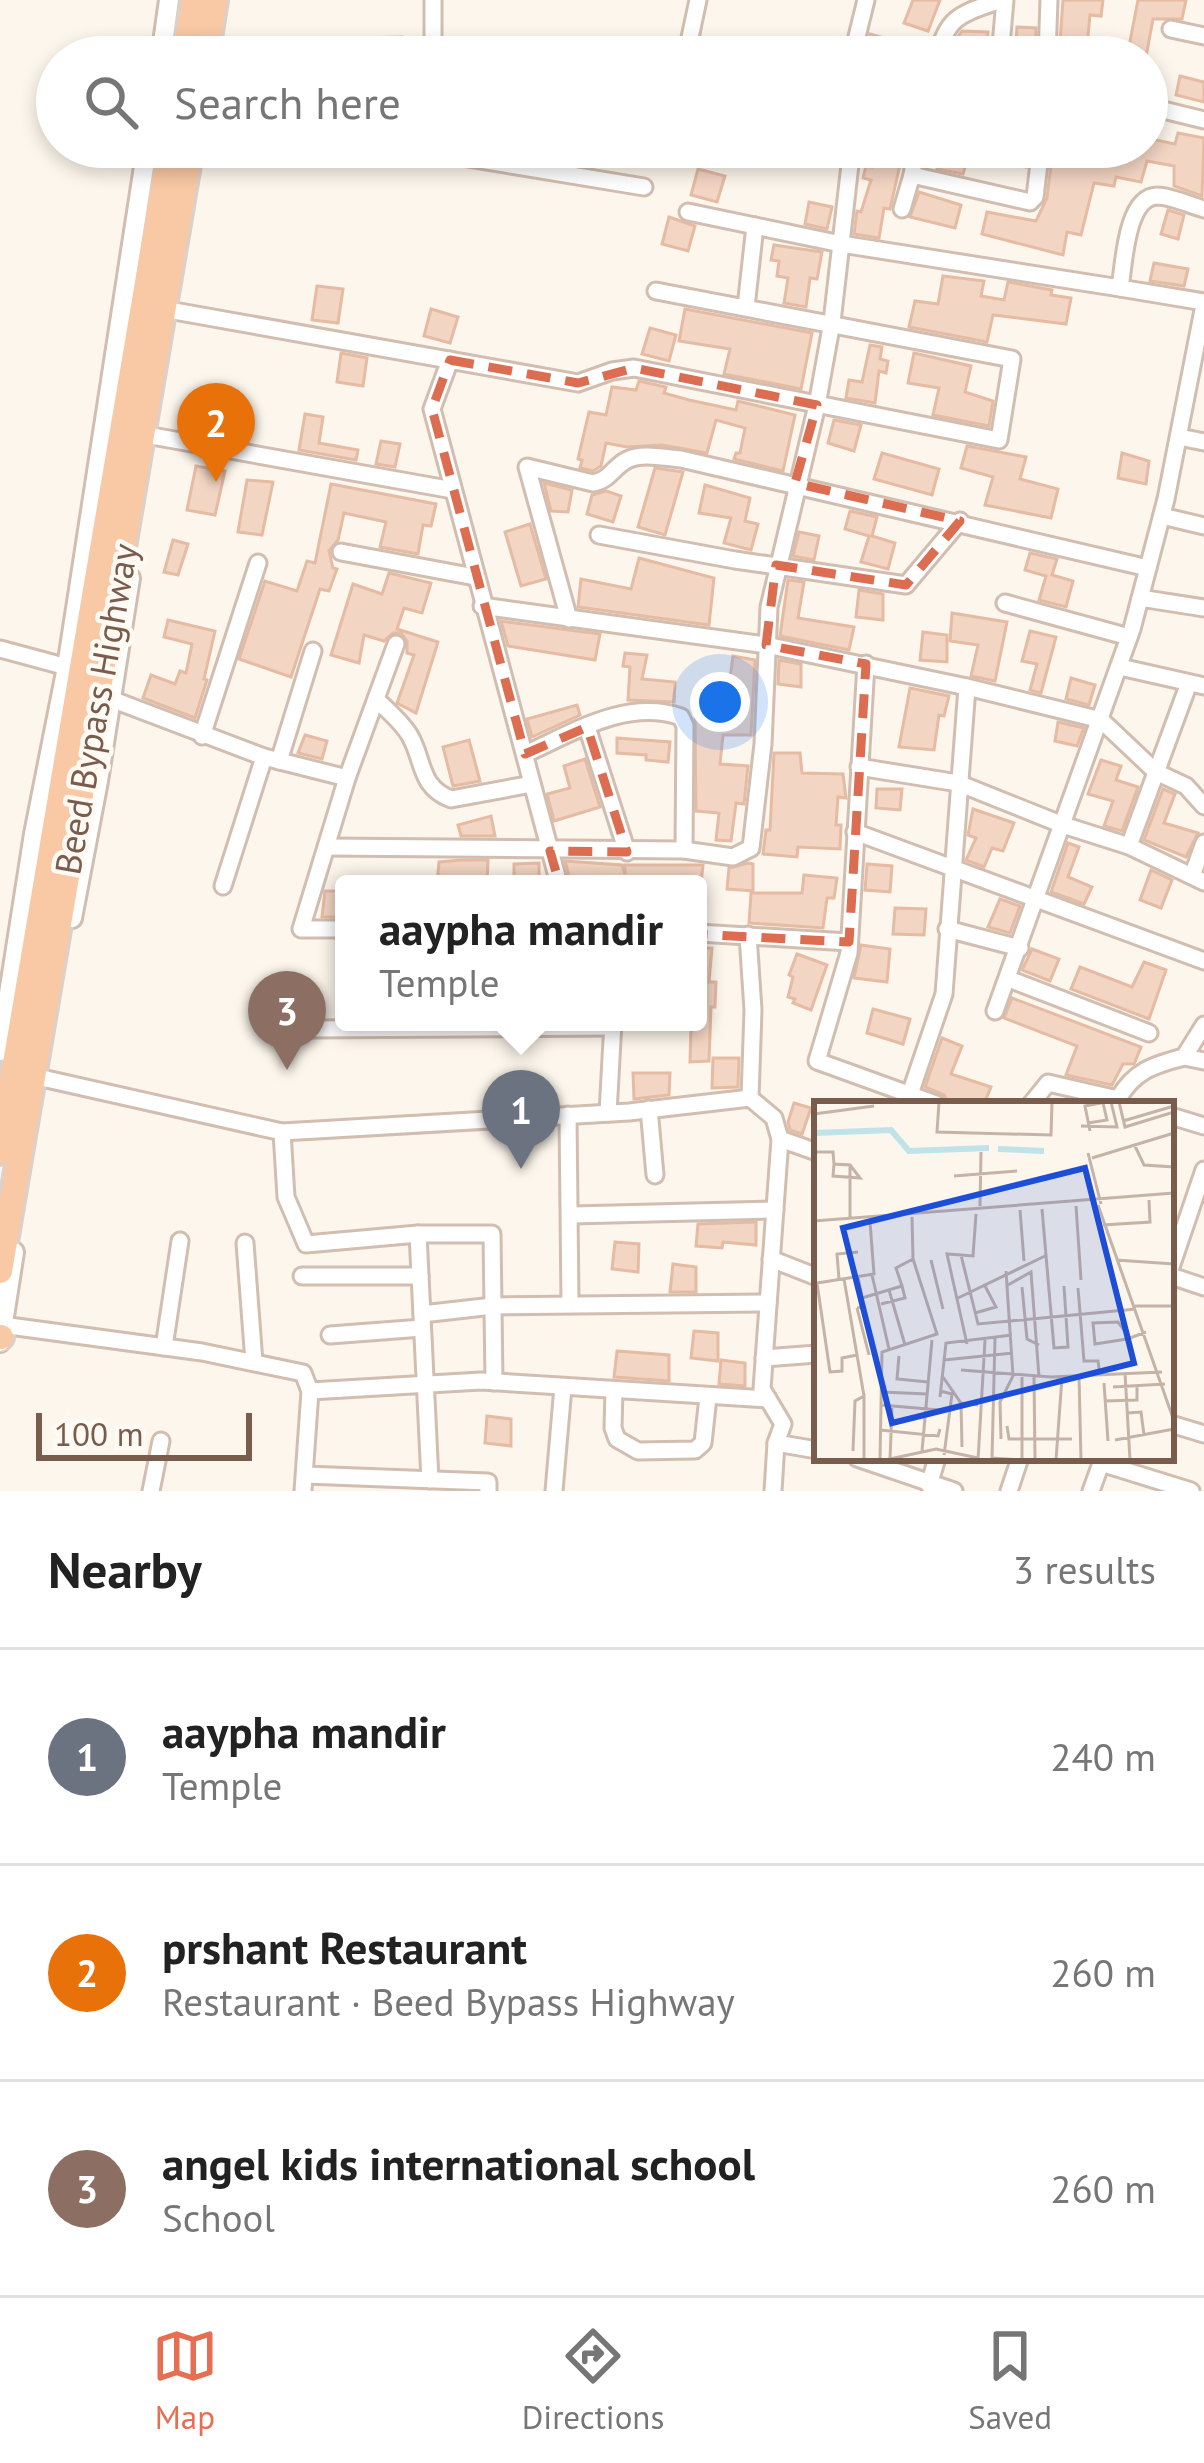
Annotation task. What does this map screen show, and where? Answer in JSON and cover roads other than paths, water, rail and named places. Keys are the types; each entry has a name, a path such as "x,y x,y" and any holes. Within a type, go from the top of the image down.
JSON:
{"highway":[{"path":"188,36 194,0"},
{"path":"209,36 215,0"},
{"name":"Beed Bypass Highway","path":"95,703 167,168"},
{"name":"Beed Bypass Highway","path":"0,1152 95,703 191,168"},
{"name":"Beed Bypass Highway","path":"0,1270 38,1078 49,915"}],"street":[{"path":"164,36 170,0"},
{"path":"220,36 226,0"},
{"path":"433,0 433,36"},
{"path":"690,36 698,0"},
{"path":"857,36 866,0"},
{"path":"942,36 964,13 1003,0 1001,36"},
{"path":"1048,36 1049,0"},
{"path":"1171,29 1204,36"},
{"path":"1168,111 1204,120"},
{"path":"0,1052 49,915 67,667 144,168"},
{"path":"192,168 152,436 95,703 347,778"},
{"path":"522,168 644,188"},
{"path":"326,847 683,850 733,857 751,848 776,565 817,405 850,168"},
{"path":"902,209 913,168"},
{"path":"912,175 1030,202 1035,197 1038,168"},
{"path":"1120,288 1133,214 1142,202 1156,196 1204,208"},
{"path":"688,212 841,244 1204,303 1162,516 1129,638 995,1011"},
{"path":"746,307 755,226"},
{"path":"174,311 578,383 612,370 634,368 999,440 1012,359 656,291"},
{"path":"450,360 432,409 557,875"},
{"path":"152,436 453,490"},
{"path":"1179,437 1204,442"},
{"path":"569,620 527,467 593,483 603,482 625,460 681,459 1148,568"},
{"path":"1162,516 1204,526"},
{"path":"599,535 906,585 960,521"},
{"path":"340,552 475,577"},
{"path":"202,736 258,563"},
{"path":"1140,598 1204,608"},
{"path":"1004,603 1129,638"},
{"path":"482,606 866,664 1101,720 1156,772 1186,786 1204,788"},
{"path":"335,928 301,929 347,778 396,644"},
{"path":"0,649 67,667"},
{"path":"224,886 313,650"},
{"path":"866,664 849,942 817,1061 928,1101"},
{"path":"1120,667 1196,684 1129,846"},
{"path":"910,1094 944,994 967,687"},
{"path":"376,699 410,735 425,780 441,795 451,799 532,784"},
{"path":"525,754 619,713 680,716 685,726 683,850"},
{"path":"587,727 627,852"},
{"path":"859,767 958,783 1129,846 1198,879 1204,843"},
{"path":"1186,786 1204,806"},
{"path":"855,832 1204,961"},
{"path":"947,929 1020,947"},
{"path":"707,933 849,942"},
{"path":"748,935 753,1010 750,1098"},
{"path":"1009,979 1150,1033"},
{"path":"1184,1057 1204,1025"},
{"path":"309,1029 335,1028"},
{"path":"608,1113 613,1031"},
{"path":"1122,1101 1131,1077 1152,1066 1184,1057 1204,1061"},
{"path":"488,1491 488,1482 304,1483 310,1390 303,1373 164,1347 1,1335 38,1078 282,1132 608,1113 750,1098 774,1118 780,1138 762,1389 783,1424 776,1443 773,1491"},
{"path":"1033,1101 1048,1083 1118,1101"},
{"path":"649,1109 655,1175"},
{"path":"568,1115 570,1303"},
{"path":"1174,1120 1204,1126"},
{"path":"282,1132 286,1197 306,1244 418,1234 492,1234 494,1382"},
{"path":"780,1138 814,1151"},
{"path":"1174,1265 1197,1215 1204,1170"},
{"path":"572,1215 775,1210"},
{"path":"418,1234 430,1480"},
{"path":"164,1347 180,1241"},
{"path":"245,1243 254,1362"},
{"path":"771,1259 814,1276"},
{"path":"1174,1273 1204,1287"},
{"path":"302,1276 419,1276"},
{"path":"330,1335 493,1306 768,1303"},
{"path":"764,1358 814,1354"},
{"path":"310,1390 494,1382 768,1399"},
{"path":"554,1491 563,1387"},
{"path":"614,1390 616,1439 638,1450 660,1452 681,1453 703,1444 708,1397"},
{"path":"1174,1425 1204,1433"},
{"path":"151,1491 161,1441"},
{"path":"776,1443 814,1449"},
{"path":"865,1461 954,1491"},
{"path":"929,1485 936,1461"},
{"path":"1009,1491 1019,1461"},
{"path":"1091,1491 1102,1461"},
{"path":"1105,1461 1190,1491"}],"place":[{"name":"prshant Restaurant","path":"216,482"},
{"name":"angel kids international school","path":"287,1070"},
{"name":"aaypha mandir","path":"521,1169"}]}
